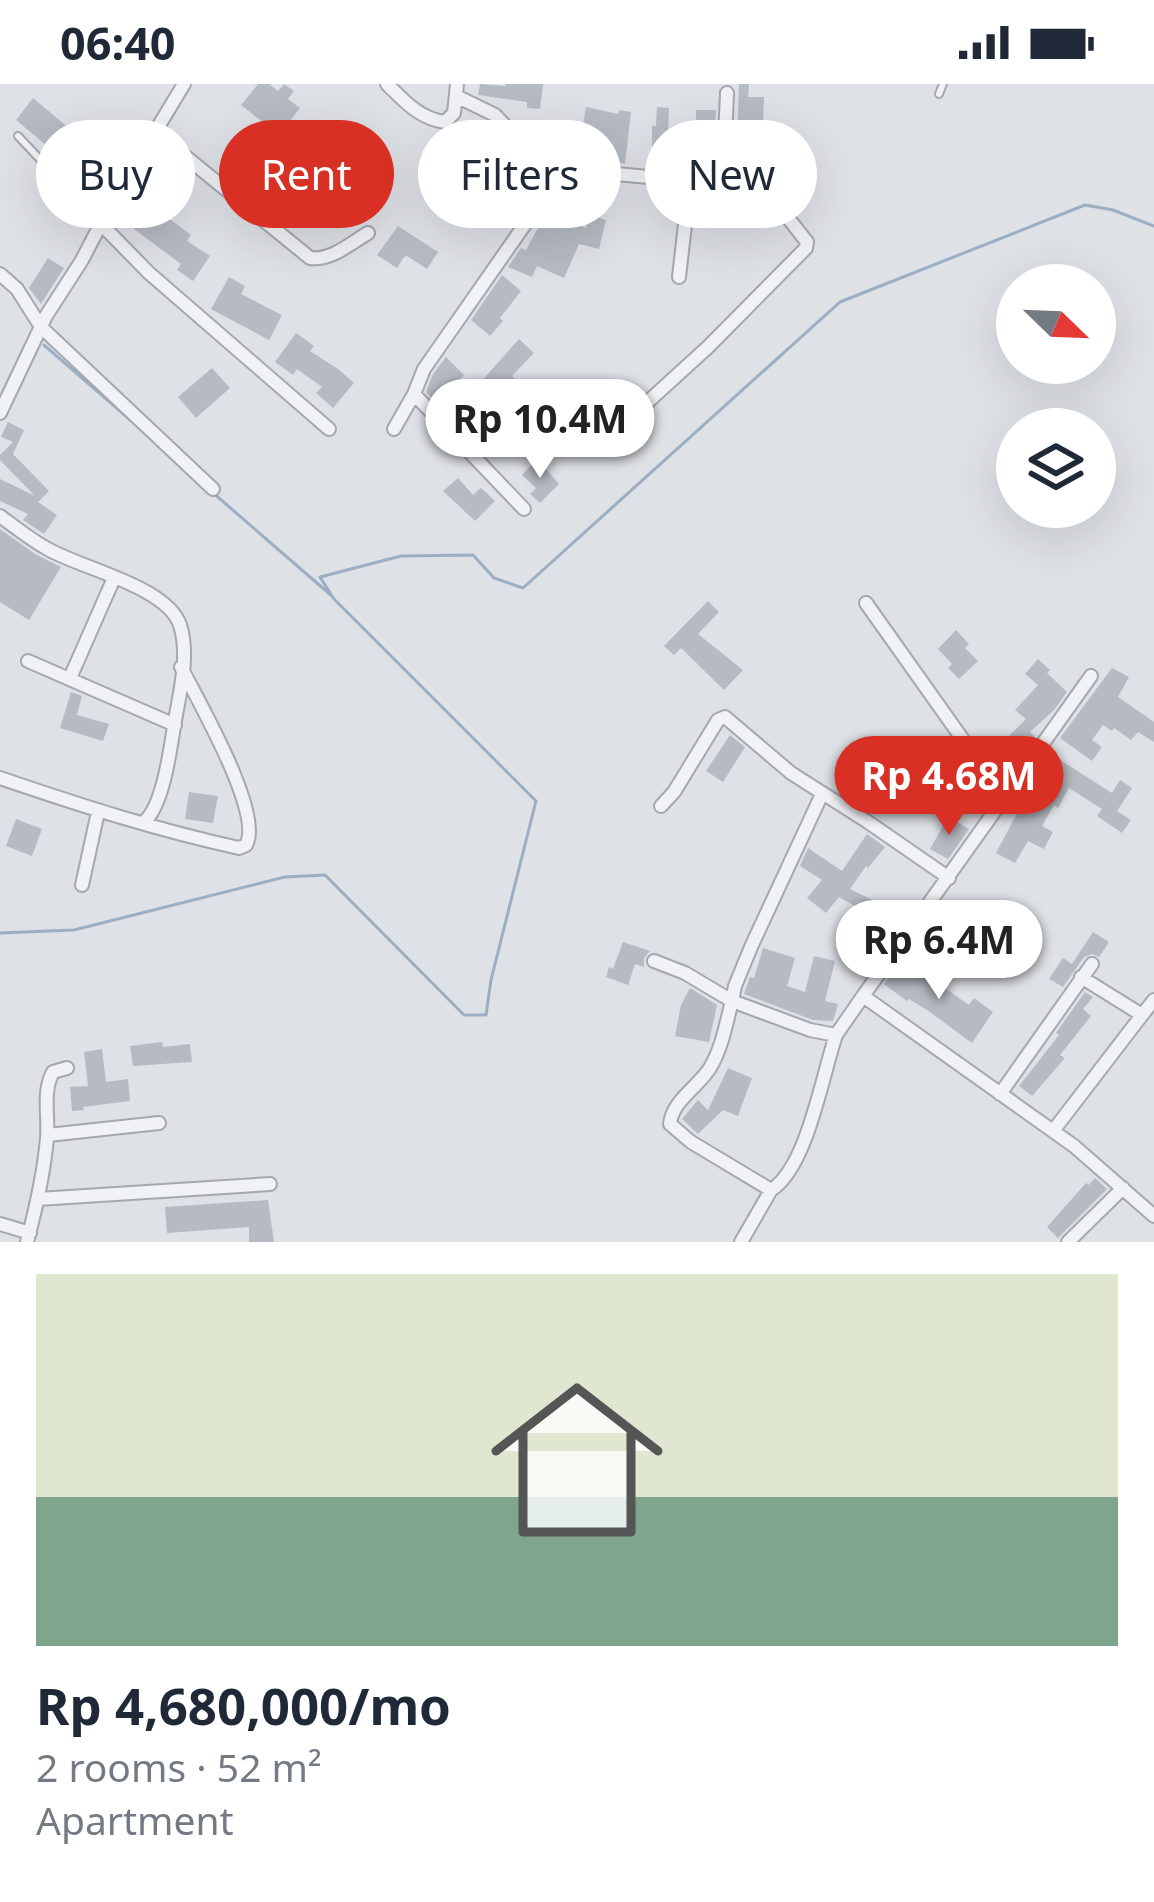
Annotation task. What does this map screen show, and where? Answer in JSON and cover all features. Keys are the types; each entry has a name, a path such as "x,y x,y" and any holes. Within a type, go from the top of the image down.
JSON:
{"street":[{"path":"161,120 184,84"},
{"path":"387,84 432,121 451,119 457,90 499,120"},
{"path":"726,120 727,93"},
{"path":"195,164 310,258 331,255 368,232"},
{"path":"0,413 41,327 99,228"},
{"path":"105,228 165,287 329,429"},
{"path":"394,429 424,369 522,228"},
{"path":"679,277 684,228"},
{"path":"629,418 806,248 798,228"},
{"path":"0,274 17,290 41,327 213,489"},
{"path":"414,394 524,509"},
{"path":"0,516 48,550 153,596 179,622 182,667 175,724 155,808 144,822"},
{"path":"70,678 114,578"},
{"path":"866,602 1005,799"},
{"path":"28,661 175,724"},
{"path":"0,778 167,832 238,848 246,845 251,832 242,793 182,667"},
{"path":"741,1242 770,1190 778,1187 796,1158 836,1035 1090,676"},
{"path":"661,806 722,717 791,773 949,878"},
{"path":"770,1190 691,1142 669,1121 717,1056 735,986 822,794"},
{"path":"82,885 98,812"},
{"path":"654,961 733,1001 836,1035"},
{"path":"1000,1094 1092,964"},
{"path":"1082,977 1142,1015"},
{"path":"863,996 1053,1131 1154,1216"},
{"path":"1053,1131 1154,1000"},
{"path":"0,1224 29,1237 48,1136 47,1084 53,1072 67,1068"},
{"path":"48,1136 159,1123"},
{"path":"38,1198 270,1184"},
{"path":"1068,1242 1123,1189"}],"lane":[{"path":"939,94 943,84"},
{"path":"18,136 36,155"}],"building":[{"path":"258,84 269,84 278,91 284,84 294,91 288,99 300,108 291,120 260,120 241,105"},
{"path":"480,84 543,84 540,109 527,108 527,102 478,95"},
{"path":"739,84 749,84 748,97 764,97 763,120 738,120"},
{"path":"33,98 59,120 36,120 36,137 16,120"},
{"path":"586,107 631,112 625,164 621,163 621,120 584,120"},
{"path":"657,107 669,108 669,120 656,120"},
{"path":"696,110 716,110 715,120 696,120"},
{"path":"398,226 438,252 427,269 407,256 397,268 377,255"},
{"path":"182,228 191,235 187,241 210,256 193,281 177,270 181,264 134,229"},
{"path":"538,228 604,228 599,249 579,244 564,278 537,266 532,277 508,267 521,248 526,250"},
{"path":"48,258 64,268 41,304 29,288"},
{"path":"502,275 521,291 490,336 471,320"},
{"path":"229,277 245,286 241,294 282,315 269,340 211,309"},
{"path":"296,333 314,346 310,351 354,383 333,408 316,393 322,387 297,369 293,375 275,362"},
{"path":"519,339 534,353 512,376 508,385 520,396 504,412 478,385"},
{"path":"446,357 464,375 452,388 464,400 449,416 426,392"},
{"path":"212,368 230,388 196,418 178,397"},
{"path":"8,422 24,430 13,454 49,491 38,502 57,515 44,534 23,520 28,514 0,501 0,479 35,496 0,460 13,442 1,437"},
{"path":"537,459 559,484 540,503 530,494 536,488 522,475"},
{"path":"458,478 473,495 481,488 495,501 475,521 443,491"},
{"path":"0,529 61,567 29,620 0,602"},
{"path":"708,601 719,612 698,634 743,670 724,690 681,648 674,655 664,646"},
{"path":"956,630 978,661 959,679 938,649"},
{"path":"1038,659 1067,692 1030,732 1035,737 1026,749 999,772 982,748 992,740 998,747 1026,719 1015,710 1038,685 1025,674"},
{"path":"1112,668 1129,677 1118,697 1154,722 1154,742 1138,732 1131,740 1103,725 1092,740 1102,747 1092,761 1060,738"},
{"path":"71,692 82,696 77,715 109,724 103,741 60,728"},
{"path":"730,735 745,747 723,782 706,771"},
{"path":"1049,753 1112,793 1120,780 1132,788 1117,811 1131,820 1122,833 1097,816 1102,809 1069,788 1042,826 1053,832 1044,849 1028,841 1015,863 996,853"},
{"path":"189,792 218,796 213,823 185,819"},
{"path":"948,817 969,829 948,859 930,849"},
{"path":"16,819 42,829 32,856 6,846"},
{"path":"867,834 885,847 850,889 881,904 874,917 839,897 826,913 807,898 822,880 800,866 808,848 842,871"},
{"path":"1093,932 1109,942 1099,957 1084,957 1063,987 1049,979 1063,958 1072,964"},
{"path":"623,942 650,951 644,967 635,964 628,985 606,977"},
{"path":"763,948 795,958 787,986 805,992 814,956 835,961 825,1001 838,1004 833,1021 813,1020 744,994"},
{"path":"902,959 969,1005 974,998 993,1012 972,1043 884,984"},
{"path":"690,988 717,1005 709,1042 675,1036"},
{"path":"1085,992 1093,997 1083,1009 1091,1016 1060,1055 1065,1058 1032,1096 1019,1086"},
{"path":"162,1042 163,1047 190,1044 192,1062 133,1066 130,1046"},
{"path":"102,1049 106,1082 128,1079 130,1101 72,1111 70,1087 88,1086 84,1052"},
{"path":"728,1068 752,1078 738,1116 723,1110 698,1134 682,1119 698,1100 708,1110"},
{"path":"1095,1178 1107,1189 1058,1238 1047,1227"},
{"path":"268,1200 274,1242 249,1242 249,1227 167,1233 165,1207"}],"waterway":[{"path":"0,933 74,930 285,877 325,875 464,1015 486,1015 536,801 334,599 320,577 401,556 473,555 494,578 523,588 840,302 1085,205 1154,226"},
{"path":"44,345 142,430"},
{"path":"212,492 332,596"}]}
